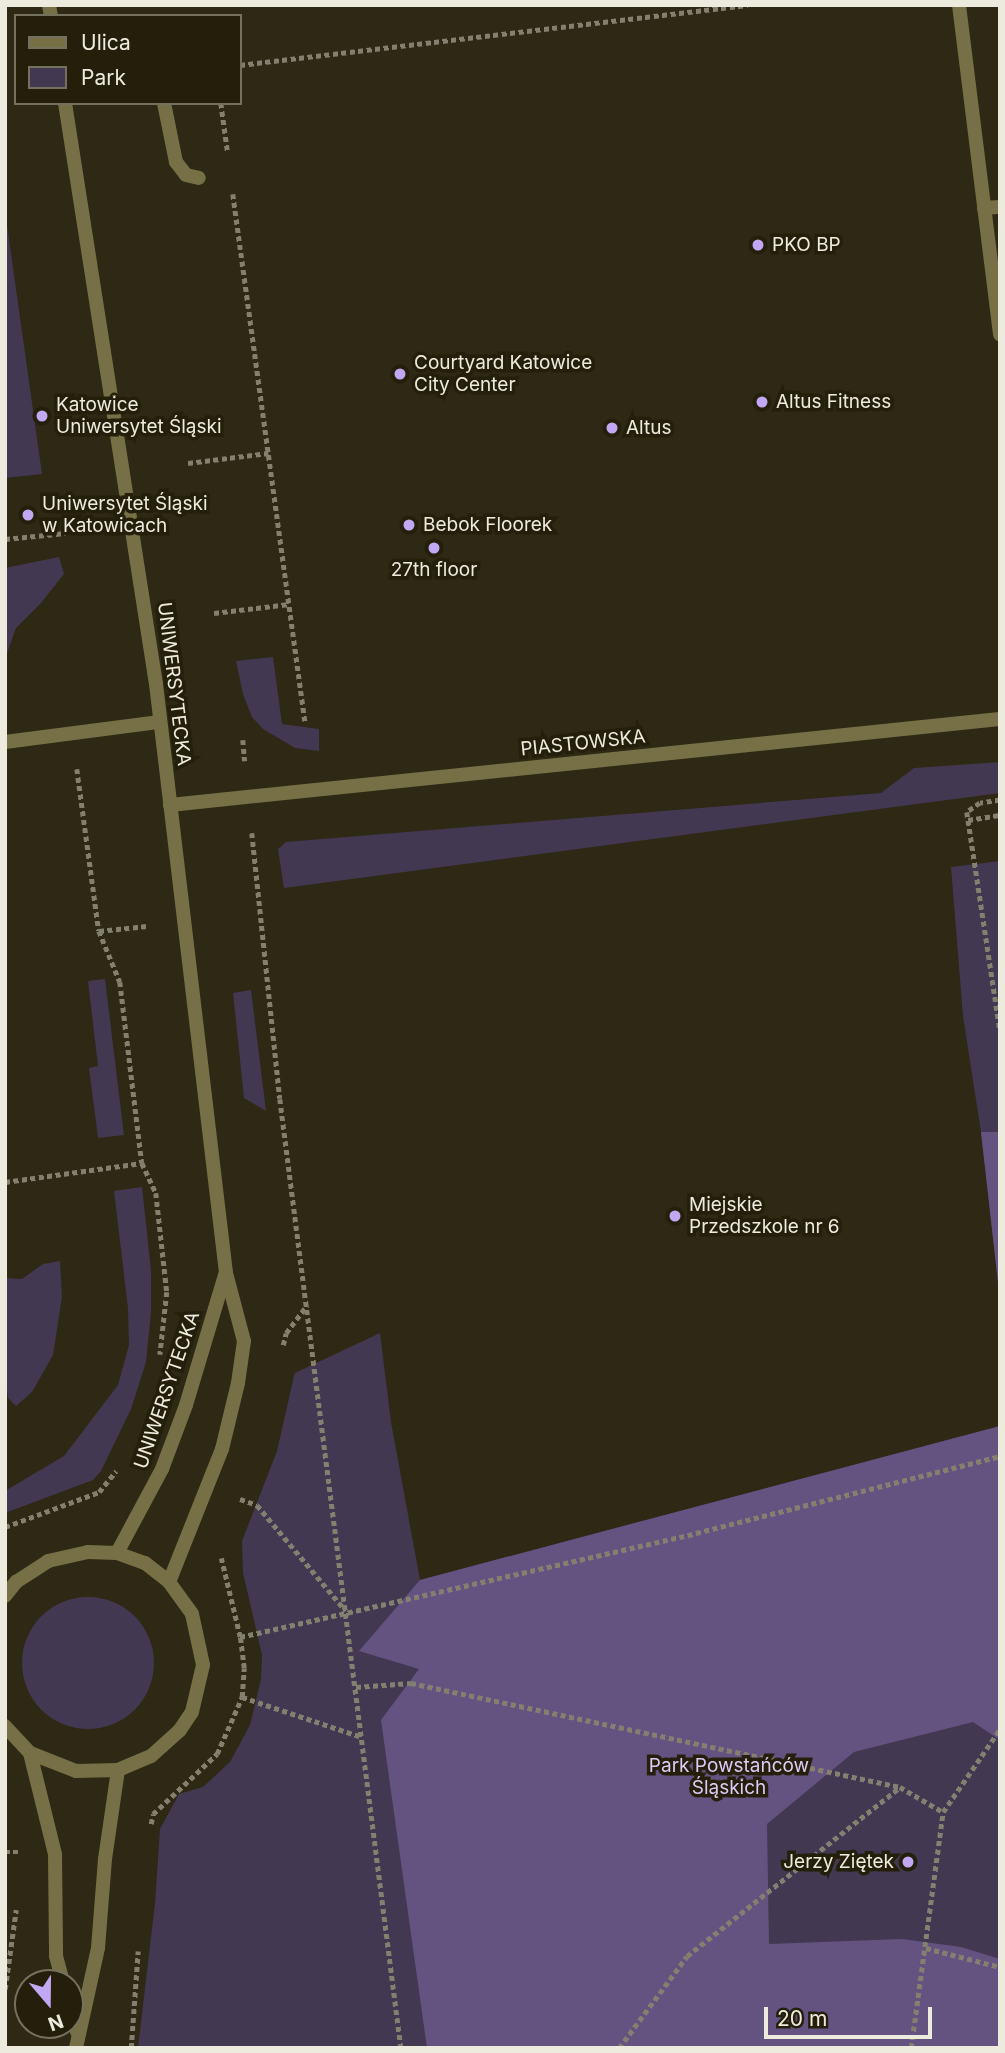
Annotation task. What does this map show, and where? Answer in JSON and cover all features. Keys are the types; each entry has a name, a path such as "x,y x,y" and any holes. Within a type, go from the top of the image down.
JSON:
{"street":[{"path":"958,5 1000,334"},
{"name":"UNIWERSYTECKA","path":"65,105 160,722 226,1273 244,1341 238,1383 217,1461 169,1582"},
{"path":"164,105 176,162 186,175 200,178"},
{"path":"984,208 1000,206"},
{"name":"PIASTOWSKA","path":"170,806 1000,719"},
{"path":"5,742 160,722"},
{"name":"UNIWERSYTECKA","path":"117,1553 162,1469 186,1405 226,1273"},
{"path":"5,1596 16,1582 48,1561 88,1552 117,1553 145,1563 169,1582 192,1614 203,1665 192,1712 180,1730 151,1756 118,1770 76,1771 30,1753 5,1726"},
{"path":"30,1753 55,1854 56,1956 59,1969"},
{"path":"77,2040 98,1948 105,1859 118,1770"}],"path":[{"path":"242,65 747,5"},
{"path":"221,105 228,157"},
{"path":"232,184 305,721"},
{"path":"188,463 268,453"},
{"path":"5,539 66,533"},
{"path":"214,613 289,604"},
{"path":"76,764 99,931 120,982 142,1163 156,1193 167,1292 160,1359"},
{"path":"1000,800 980,803 967,812 1000,1030"},
{"path":"968,820 1000,815"},
{"path":"259,914 401,2048"},
{"path":"99,931 145,926"},
{"path":"5,1182 142,1163"},
{"path":"240,1637 682,1536 1000,1456"},
{"path":"356,1687 411,1683 900,1787 943,1812"},
{"path":"242,1697 362,1737"},
{"path":"911,2048 943,1812 1000,1729"},
{"path":"620,2048 687,1956 900,1787"},
{"path":"19,1839 19,1865"},
{"path":"5,1989 16,1905"},
{"path":"926,1948 1000,1967"}],"green space":[{"path":"5,211 42,474 5,478"},
{"path":"59,557 64,574 16,628 5,659 5,568"},
{"path":"273,657 282,724 319,729 319,751 295,748 263,729 252,717 243,694 236,661"},
{"path":"1000,762 1000,793 284,888 278,849 286,842 881,793 914,768"},
{"path":"1000,861 1000,1300 981,1132 963,1016 951,867"},
{"path":"105,979 124,1135 98,1138 89,1068 98,1066 88,981"},
{"path":"251,990 266,1111 244,1098 233,993"},
{"path":"981,1132 1000,1132 1000,1300"},
{"path":"142,1187 151,1270 151,1313 146,1362 131,1409 101,1471 93,1480 5,1513 5,1491 64,1456 118,1385 129,1345 128,1308 114,1191"},
{"path":"60,1261 62,1297 53,1355 32,1392 16,1406 8,1398 5,1375 5,1278 22,1279 43,1264"},
{"name":"Park Powstańców Śląskich","path":"380,1333 391,1422 420,1580 1000,1426 1000,2048 138,2048 155,1903 160,1829 179,1794 203,1787 230,1762 250,1725 261,1679 262,1655 243,1573 242,1541 277,1451 295,1373"},
{"name":"Park Powstańców Śląskich","path":"1000,1426 1000,1740 973,1722 854,1752 767,1824 769,1944 902,1939 961,1947 1000,1959 1000,2048 427,2048 381,1720 419,1669 359,1651 420,1580"},
{"path":"88,1597 113,1602 135,1616 149,1638 154,1663 149,1688 135,1710 113,1724 88,1729 63,1724 41,1710 27,1688 22,1663 27,1638 41,1616 63,1602"}],"place":[{"name":"PKO BP","path":"758,245"},
{"name":"Courtyard Katowice City Center","path":"400,374"},
{"name":"Altus Fitness","path":"762,402"},
{"name":"Katowice Uniwersytet Śląski","path":"42,416"},
{"name":"Altus","path":"612,428"},
{"name":"Uniwersytet Śląski w Katowicach","path":"28,515"},
{"name":"Bebok Floorek","path":"409,525"},
{"name":"27th floor","path":"434,548"},
{"name":"Miejskie Przedszkole nr 6","path":"675,1216"},
{"name":"Jerzy Ziętek","path":"908,1862"}]}
